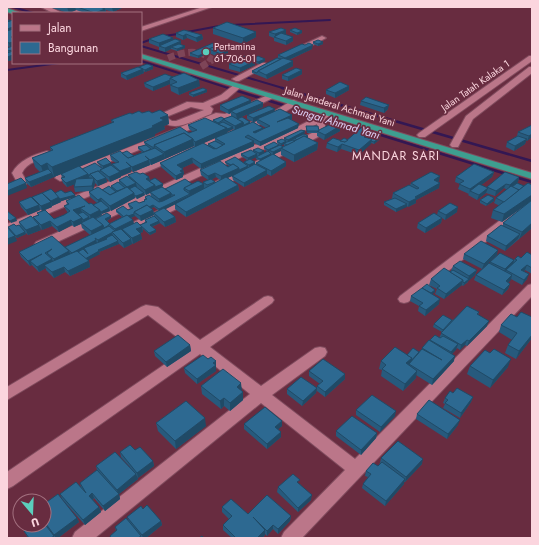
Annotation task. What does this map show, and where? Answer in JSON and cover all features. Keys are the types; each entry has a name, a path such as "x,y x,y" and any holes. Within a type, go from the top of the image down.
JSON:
{"highway":[{"name":"Jalan Jenderal Achmad Yani","path":"143,52 532,176"},
{"name":"Jalan Jenderal Achmad Yani","path":"238,83 267,98 325,116 426,132 457,140 532,168"}],"street":[{"path":"44,7 56,12"},
{"path":"76,12 89,7"},
{"path":"142,28 210,7"},
{"path":"287,54 322,38"},
{"name":"Jalan Tatah Kalaka 1","path":"426,132 532,58"},
{"path":"204,106 209,109 208,112 178,124 170,124 156,116 190,104 204,106 273,61"},
{"path":"457,140 469,118 532,69"},
{"path":"60,178 219,115 226,117 267,98"},
{"path":"9,225 229,135 290,105"},
{"path":"115,235 315,135 321,130 325,116"},
{"path":"30,249 255,147 266,147 325,116"},
{"path":"22,182 17,173 19,168 29,161 56,150"},
{"path":"404,299 532,201"},
{"path":"290,538 532,288"},
{"path":"7,481 201,348 268,300"},
{"path":"7,394 146,310 153,310 357,470"},
{"path":"81,538 260,395 320,352"}],"building":[{"path":"77,7 100,7 105,9 98,12 92,12"},
{"path":"12,20 12,27 7,29 7,22"},
{"path":"227,22 256,32 243,38 213,28"},
{"path":"281,28 286,30 275,34 269,32"},
{"path":"295,28 302,31 297,33 290,30"},
{"path":"12,29 12,42 7,42 7,31"},
{"path":"184,30 202,35 196,38 186,34 183,36 176,33"},
{"path":"281,33 293,37 286,41 274,37"},
{"path":"163,34 173,38 159,43 149,39"},
{"path":"175,39 181,41 165,48 159,46"},
{"path":"318,40 323,42 318,44 313,42"},
{"path":"213,43 221,46 216,46 209,49 209,51 198,56 190,53"},
{"path":"309,43 313,45 285,58 278,55 302,44 305,45"},
{"path":"179,44 185,46 177,49 171,47"},
{"path":"12,46 12,50 7,51 7,48"},
{"path":"216,46 228,50 221,54 209,49"},
{"path":"12,51 12,55 7,57 7,53"},
{"path":"245,56 251,57 242,62 237,60"},
{"path":"258,56 265,59 258,62 252,59"},
{"path":"277,58 281,59 258,71 257,73 252,71"},
{"path":"283,58 293,61 266,75 258,71"},
{"path":"249,59 255,61 240,68 229,64 234,62 239,63"},
{"path":"147,64 153,66 145,70 139,67"},
{"path":"138,67 143,69 126,76 121,73"},
{"path":"296,68 302,70 288,77 282,75"},
{"path":"184,73 199,80 178,88 170,85 177,82 170,78"},
{"path":"165,74 173,77 170,78 170,80 153,87 144,83"},
{"path":"340,82 349,86 335,93 326,90"},
{"path":"203,88 207,90 193,95 189,93"},
{"path":"242,96 251,100 228,110 220,105"},
{"path":"366,97 389,105 384,108 361,101"},
{"path":"257,100 263,103 236,114 231,111"},
{"path":"269,106 275,109 253,118 247,115"},
{"path":"280,109 292,115 277,122 288,118 299,124 260,142 248,135 245,137 254,141 201,164 192,158 177,165 183,169 180,171 183,172 176,176 160,163 203,143 214,149 225,144 215,138 253,122 263,128 253,132 255,133 270,126 257,119"},
{"path":"160,110 168,115 160,118 164,120 152,126 154,127 52,167 47,163 41,166 32,158 53,150 50,147 114,122 111,120 139,111 142,113 149,111 152,113"},
{"path":"232,116 243,122 235,126 223,119"},
{"path":"221,117 225,119 218,123 213,120"},
{"path":"242,117 250,122 244,125 243,122 237,119"},
{"path":"205,118 227,128 195,142 184,133 154,145 155,147 152,147 144,142 180,127 189,133 197,130 188,125"},
{"path":"223,122 233,127 227,129 218,124"},
{"path":"333,123 340,126 325,135 317,131"},
{"path":"532,125 532,134 529,136 518,132"},
{"path":"306,126 318,126 319,131 307,131"},
{"path":"362,127 371,130 364,137 372,139 359,150 342,144 338,147 327,143 333,138 345,142"},
{"path":"301,130 305,131 288,140 284,138"},
{"path":"184,133 193,139 164,152 154,145"},
{"path":"304,134 308,136 304,136 297,140 295,138"},
{"path":"370,134 380,137 374,142 371,141 372,139 366,137"},
{"path":"304,136 318,143 294,155 281,148"},
{"path":"518,136 527,139 515,146 507,142"},
{"path":"344,138 348,140 345,142 340,141"},
{"path":"282,139 286,141 281,144 277,141"},
{"path":"293,140 295,141 287,145 284,143"},
{"path":"215,141 223,145 216,149 208,144"},
{"path":"274,142 279,145 268,150 264,147"},
{"path":"146,145 151,149 144,152 138,147"},
{"path":"280,145 283,147 273,152 269,150"},
{"path":"155,148 164,154 150,160 145,156 149,160 132,167 126,162 131,167 120,171 112,164 119,162 110,155 120,151 128,158"},
{"path":"258,148 264,151 259,153 253,150"},
{"path":"251,150 257,154 248,158 241,154"},
{"path":"127,151 134,156 128,158 122,153"},
{"path":"268,151 271,154 260,159 256,157"},
{"path":"273,154 286,162 271,171 256,163"},
{"path":"235,157 248,166 239,170 239,168 233,164 231,165 225,162"},
{"path":"106,158 111,163 103,166 97,162"},
{"path":"250,159 255,162 249,165 244,162"},
{"path":"220,161 228,167 233,164 239,168 221,176 215,173 208,176 200,170"},
{"path":"95,163 103,169 100,170 101,171 90,174 89,176 82,169"},
{"path":"255,164 267,170 244,183 232,176"},
{"path":"474,164 494,172 470,189 459,184 464,181 456,177"},
{"path":"111,165 120,172 109,177 100,170"},
{"path":"79,166 88,174 66,183 61,178 65,177 61,174"},
{"path":"48,169 52,173 29,182 25,178"},
{"path":"98,171 106,178 97,181 90,174"},
{"path":"136,172 140,174 143,173 149,177 146,179 155,185 145,190 128,175"},
{"path":"431,172 440,176 434,180 440,183 415,197 417,198 409,202 393,193 409,185 417,189 419,188 411,183"},
{"path":"505,172 519,177 510,185 506,184 496,191 487,187"},
{"path":"127,176 136,183 127,187 119,180"},
{"path":"226,177 238,185 186,212 175,204"},
{"path":"21,178 26,183 7,191 7,184"},
{"path":"94,178 92,186 74,187 76,179"},
{"path":"155,178 163,184 155,187 155,185 149,181"},
{"path":"185,179 192,184 184,188 184,190 190,194 159,209 153,205 149,207 147,205 134,212 134,214 124,217 116,210 123,206 128,210 133,208 128,204 136,201 139,203 145,201 144,200 147,199 145,197 149,195 159,202 163,201 175,195 172,195 165,189"},
{"path":"211,179 215,182 207,185 203,182"},
{"path":"198,181 204,184 189,191 184,188"},
{"path":"118,182 125,188 117,191 111,186"},
{"path":"517,183 524,186 519,190 512,187"},
{"path":"528,183 532,185 532,195 504,214 493,210"},
{"path":"479,184 488,188 479,195 470,191"},
{"path":"109,186 116,192 110,195 102,190"},
{"path":"135,186 144,193 136,196 134,195 134,193 129,189"},
{"path":"511,186 519,190 504,202 496,198"},
{"path":"98,187 110,195 127,187 134,193 110,206 101,198 98,200 89,192"},
{"path":"162,187 171,193 159,199 150,192"},
{"path":"51,189 59,197 51,201 42,193"},
{"path":"61,190 65,193 71,191 75,195 60,199 55,193"},
{"path":"42,193 51,202 41,206 32,197"},
{"path":"79,195 89,204 91,203 100,210 90,215 80,208 85,206 73,210 82,218 73,222 71,220 57,227 50,221 41,225 33,217 39,215 37,213 45,210 54,219 64,215 70,211 64,206 69,204 66,201"},
{"path":"488,195 494,198 487,204 480,200"},
{"path":"31,197 39,205 26,210 19,202"},
{"path":"395,198 407,204 396,209 384,202"},
{"path":"532,200 532,223 522,232 503,223"},
{"path":"101,201 109,208 101,212 93,205"},
{"path":"450,203 458,207 446,215 438,211"},
{"path":"147,205 153,210 140,216 134,212"},
{"path":"164,208 175,217 164,222 154,213"},
{"path":"7,211 16,218 10,221 7,218"},
{"path":"83,212 89,217 83,220 78,214"},
{"path":"107,213 111,216 105,219 110,224 104,228 103,225 95,219"},
{"path":"434,213 442,218 426,228 418,223"},
{"path":"127,215 133,220 115,229 109,224"},
{"path":"31,216 39,225 26,230 19,222"},
{"path":"154,216 159,221 150,225 156,230 149,233 140,225 147,222 145,220"},
{"path":"93,217 103,225 91,231 81,223"},
{"path":"137,222 142,227 136,229 141,234 132,238 122,229"},
{"path":"14,224 16,226 19,225 25,232 16,236 8,227"},
{"path":"501,225 520,234 506,246 487,236"},
{"path":"109,226 115,231 98,240 95,238 96,240 72,253 65,247"},
{"path":"7,227 15,236 7,239"},
{"path":"121,229 131,239 123,243 112,232"},
{"path":"112,235 118,241 98,250 99,251 85,259 78,252 83,249 88,254 84,248 107,239 106,238"},
{"path":"52,236 69,251 54,259 47,253 52,249 45,253 52,259 37,267 30,261 42,254 28,261 19,252"},
{"path":"481,241 498,250 484,264 464,254"},
{"path":"77,251 89,261 68,271 64,267 52,272 44,265"},
{"path":"527,252 532,255 532,268 527,265 521,270 529,274 524,280 506,270 517,260 515,259 518,256 521,258"},
{"path":"500,253 514,260 505,269 490,262"},
{"path":"460,261 477,270 469,276 453,266"},
{"path":"489,263 512,275 506,281 510,284 504,290 476,275"},
{"path":"444,268 463,280 446,294 437,288 440,286 431,279"},
{"path":"453,270 469,279 464,283 463,280 450,272"},
{"path":"427,284 435,290 431,293 422,288"},
{"path":"422,288 440,299 426,310 419,306 423,303 411,296"},
{"path":"467,306 479,312 477,314 489,321 469,341 467,340 461,345 441,333"},
{"path":"521,312 532,317 532,335 519,351 508,345 517,333 501,325 511,314 517,317"},
{"path":"443,315 452,320 443,330 434,324"},
{"path":"178,335 190,345 166,362 154,351"},
{"path":"435,335 440,338 443,336 458,344 451,352 430,340"},
{"path":"429,340 455,356 433,379 409,364 422,349 442,360 422,348"},
{"path":"395,347 412,358 406,363 417,371 405,384 382,369 386,365 381,361"},
{"path":"413,348 419,352 411,361 412,358 407,355"},
{"path":"494,349 511,359 493,380 470,366 485,350 490,353"},
{"path":"203,355 208,359 211,357 216,361 213,363 216,365 197,379 184,368"},
{"path":"323,359 345,374 325,392 317,386 323,381 309,371"},
{"path":"223,369 241,383 237,387 243,392 230,403 224,398 220,401 201,386"},
{"path":"301,377 317,388 303,401 287,389"},
{"path":"457,388 473,397 461,413 445,403 448,400 445,398 450,391 453,393"},
{"path":"372,395 396,411 381,427 356,410"},
{"path":"429,400 460,420 448,434 417,414"},
{"path":"186,401 205,418 175,441 156,423"},
{"path":"265,407 282,421 275,427 281,432 267,444 244,424"},
{"path":"352,416 377,433 361,450 336,431"},
{"path":"398,441 423,459 406,477 381,458"},
{"path":"130,445 135,450 140,447 153,461 137,473 120,452"},
{"path":"115,452 136,474 117,490 96,466"},
{"path":"382,462 405,479 386,501 363,484 371,474 366,471 373,463 378,466"},
{"path":"97,470 119,494 103,506 92,493 89,496 99,507 83,520 60,494 76,482 86,493 80,483"},
{"path":"293,474 300,480 297,482 312,495 298,508 278,487"},
{"path":"58,494 77,518 54,535 52,532 52,498"},
{"path":"267,495 291,516 278,529 273,525 267,531 253,517 265,530 257,538 236,538 223,525 232,516 222,507 231,499 248,514"},
{"path":"147,505 161,521 142,535 127,517 141,506 143,509"},
{"path":"126,518 141,536 138,538 111,538 110,536 117,530 115,527"},
{"path":"25,533 52,533 54,536 51,538 29,538"}],"waterway":[{"name":"Sungai Ahmad Yani","path":"13,7 30,12"},
{"path":"231,25 330,20"},
{"path":"187,32 219,26"},
{"path":"164,36 178,34"},
{"path":"142,43 152,39"},
{"name":"Sungai Ahmad Yani","path":"142,46 286,89"},
{"name":"Sungai Ahmad Yani","path":"142,61 185,75"},
{"path":"7,70 52,64"},
{"name":"Sungai Ahmad Yani","path":"191,76 231,89"},
{"name":"Sungai Ahmad Yani","path":"228,88 363,130"},
{"name":"Sungai Ahmad Yani","path":"282,88 532,161"},
{"name":"Sungai Ahmad Yani","path":"368,131 506,174"},
{"name":"Sungai Ahmad Yani","path":"515,177 532,182"}],"tunnel":[{"path":"168,58 191,52 202,54 212,60 199,68"}],"place":[{"name":"Pertamina 61-706-01","path":"206,52"}],"district":[{"name":"MANDAR SARI","path":"396,156"}]}
